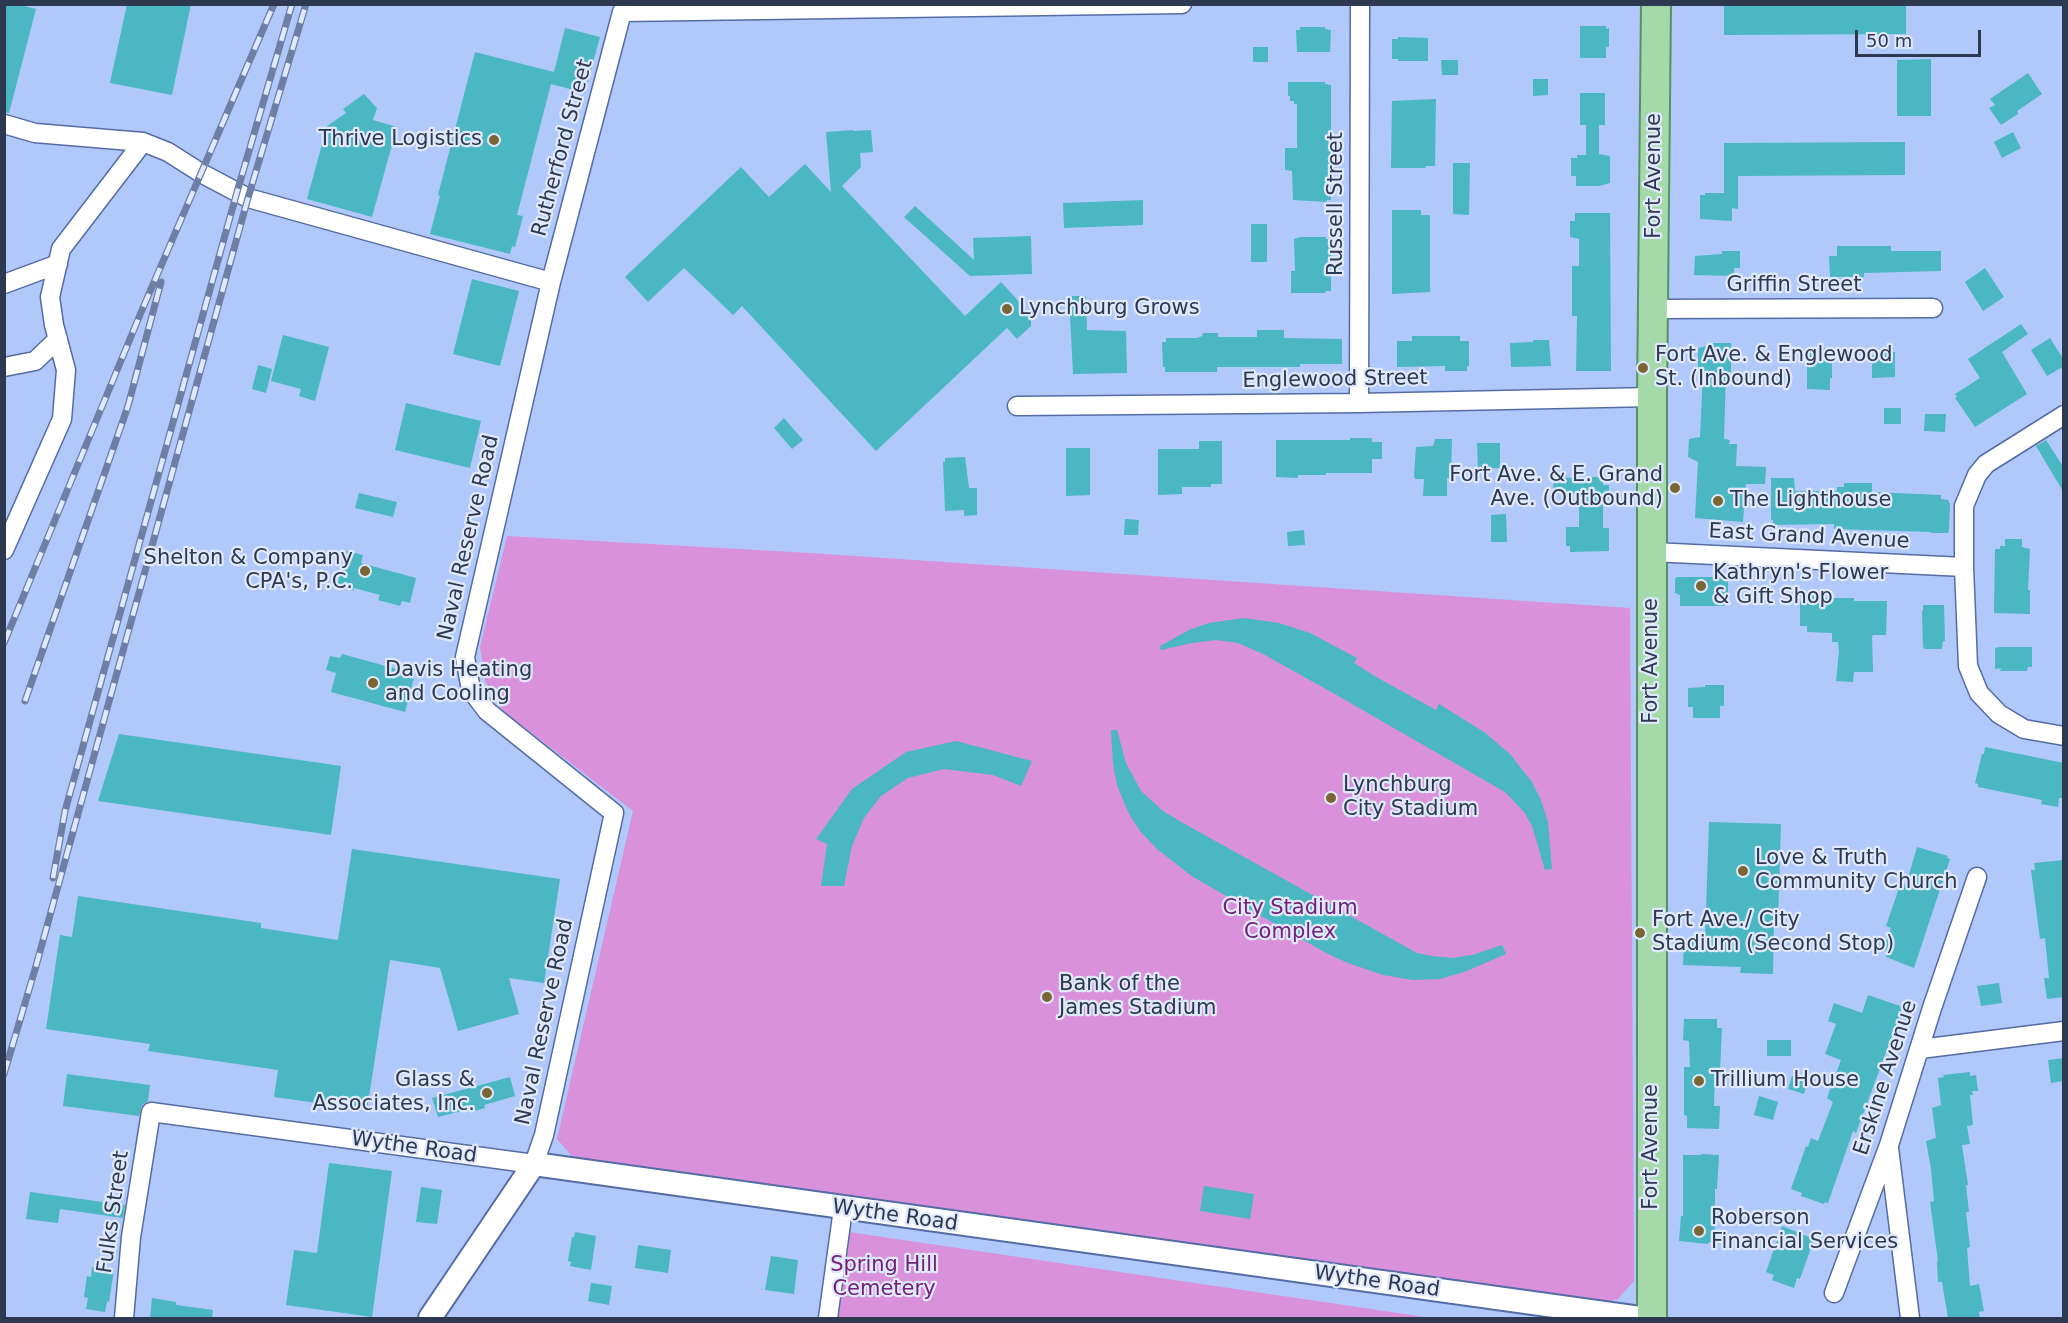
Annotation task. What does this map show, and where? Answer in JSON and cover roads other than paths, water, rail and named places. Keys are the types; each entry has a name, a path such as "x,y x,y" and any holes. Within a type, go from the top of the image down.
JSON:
{"main road":[{"name":"Fort Avenue","path":"1652,1318 1652,397 1656,4"}],"street":[{"name":"Rutherford Street","path":"550,282 621,12 1182,4"},
{"name":"Russell Street","path":"1359,403 1360,4"},
{"path":"4,124 35,133 142,142 168,152 201,173 243,195 269,205 550,282"},
{"path":"4,550 62,419 66,370 57,339 50,297 61,249 142,142"},
{"path":"4,284 58,264"},
{"name":"Naval Reserve Road","path":"534,1164 544,1135 614,813 487,711 471,690 465,657 550,282"},
{"name":"Griffin Street","path":"1654,309 1933,308"},
{"path":"4,367 34,361 57,339"},
{"name":"Englewood Street","path":"1017,406 1359,403 1652,397"},
{"path":"2064,415 1986,464 1977,475 1965,506 1964,567 1968,666 1979,693 1999,714 2024,729 2064,736"},
{"name":"East Grand Avenue","path":"1652,552 1964,567"},
{"name":"Erskine Avenue","path":"1834,1293 1889,1145 1932,1008 1977,877"},
{"path":"1920,1049 2064,1031"},
{"name":"Wythe Road","path":"151,1112 1640,1318"},
{"name":"Fulks Street","path":"124,1318 131,1237 151,1112"},
{"path":"1889,1145 1910,1318"},
{"path":"430,1318 534,1164"},
{"path":"828,1318 843,1209"}],"railway":[{"path":"4,643 142,310 274,4"},
{"path":"53,878 65,811 237,192 292,4"},
{"path":"4,1074 36,966 248,198 306,4"},
{"path":"25,701 128,406 161,282"}],"place":[{"name":"Thrive Logistics","path":"494,140"},
{"name":"Lynchburg Grows","path":"1007,309"},
{"name":"Fort Ave. & Englewood St. (Inbound)","path":"1643,368"},
{"name":"Fort Ave. & E. Grand Ave. (Outbound)","path":"1675,488"},
{"name":"The Lighthouse","path":"1718,501"},
{"name":"Shelton & Company CPA's, P.C.","path":"365,571"},
{"name":"Kathryn's Flower & Gift Shop","path":"1701,586"},
{"name":"Davis Heating and Cooling","path":"373,683"},
{"name":"Lynchburg City Stadium","path":"1331,798"},
{"name":"Love & Truth Community Church","path":"1743,871"},
{"name":"Fort Ave./ City Stadium (Second Stop)","path":"1640,933"},
{"name":"Bank of the James Stadium","path":"1047,997"},
{"name":"Trillium House","path":"1699,1081"},
{"name":"Glass & Associates, Inc.","path":"487,1093"},
{"name":"Roberson Financial Services","path":"1699,1231"}],"park label":[{"name":"City Stadium Complex","path":"1290,921"},
{"name":"Spring Hill Cemetery","path":"884,1278"}]}
